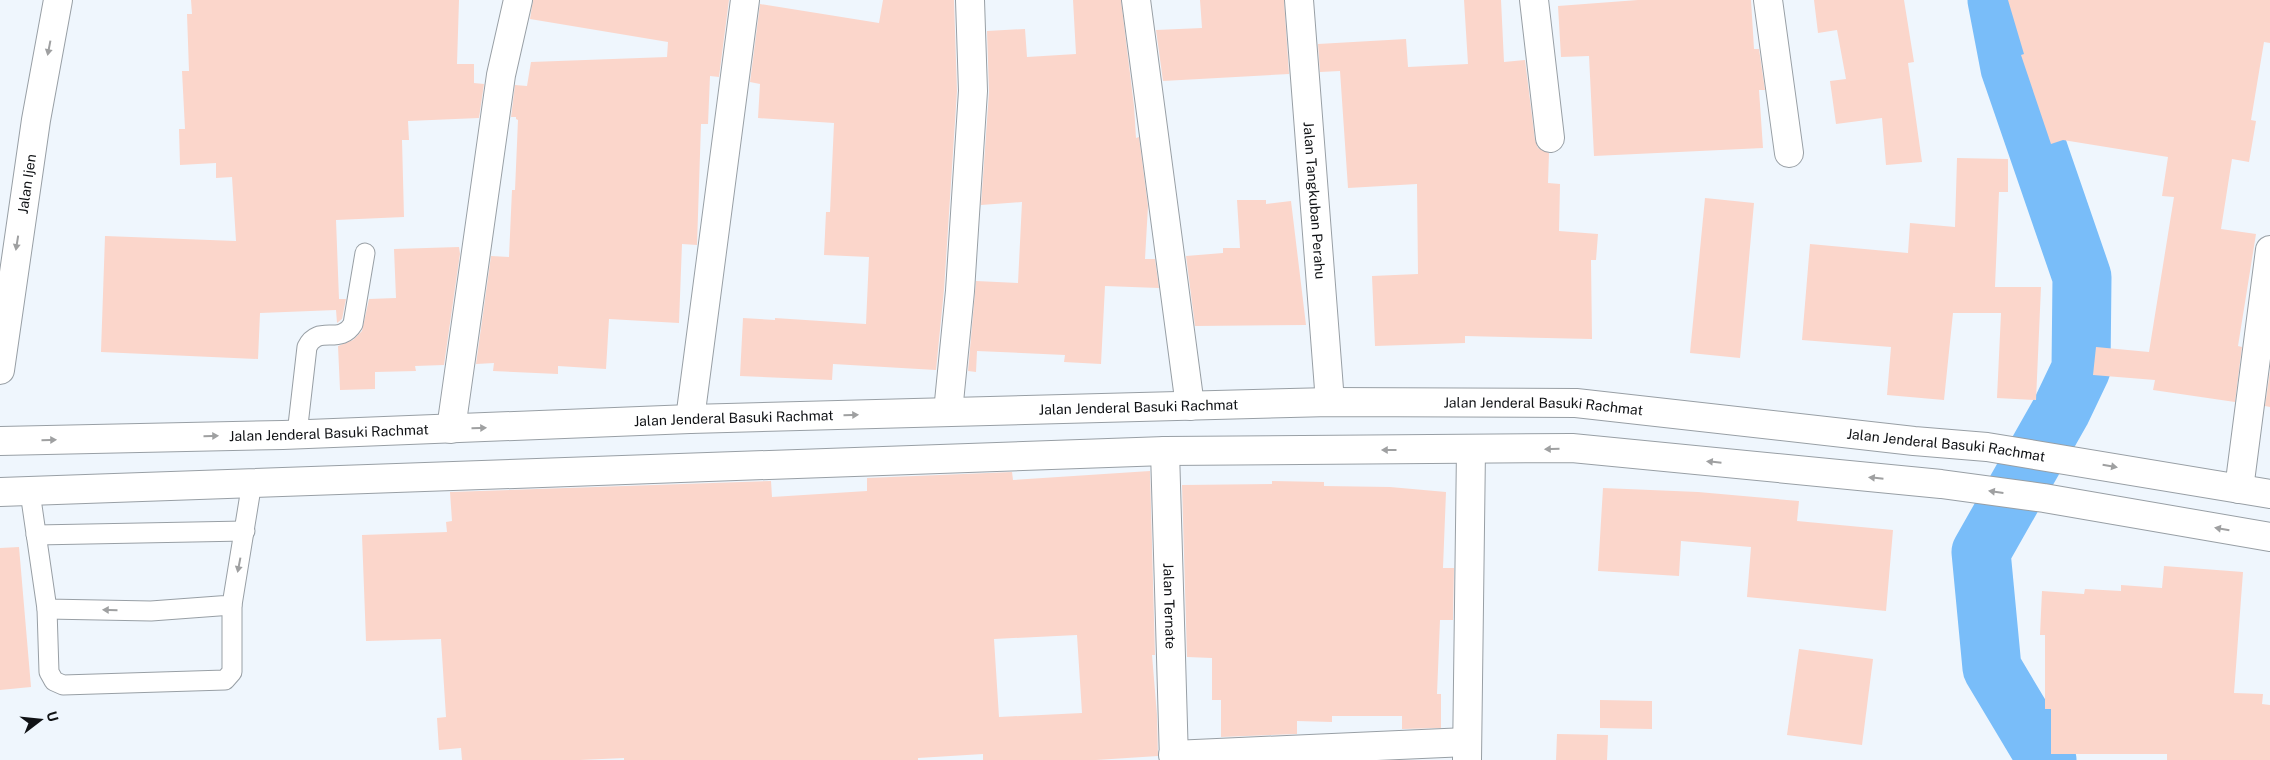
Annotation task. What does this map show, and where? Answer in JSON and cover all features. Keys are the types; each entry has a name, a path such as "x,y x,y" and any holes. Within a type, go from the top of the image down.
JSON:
{"main road":[{"name":"Jalan Ijen","path":"0,370 36,120 58,0"},
{"path":"451,429 500,75 518,0"},
{"path":"690,420 745,0"},
{"path":"948,412 960,290 973,91 970,0"},
{"path":"1136,0 1190,406"},
{"name":"Jalan Tangkuban Perahu","path":"1299,0 1330,402"},
{"path":"1534,0 1550,138"},
{"path":"1768,0 1789,153"},
{"path":"2238,489 2270,250"},
{"name":"Jalan Jenderal Basuki Rachmat","path":"0,441 297,434 948,412 1330,402 1576,404 1914,441 1986,447 2062,458 2270,494"},
{"path":"1910,481 1914,441"},
{"path":"0,492 1165,451 1572,448 1942,484 2044,498 2270,538"},
{"path":"1174,758 1467,751 1471,449"},
{"name":"Jalan Ternate","path":"1165,451 1174,758"}],"lane":[{"path":"297,434 307,347 312,338 345,334 350,329 353,324 365,253"},
{"path":"30,492 47,609 49,672 54,681 63,686 225,680 232,672 232,605 252,482"},
{"path":"36,535 245,531"},
{"path":"47,609 151,611 232,605"}],"building":[{"path":"191,0 459,0 457,64 474,64 474,83 484,84 479,118 408,121 409,140 402,140 404,217 336,220 339,299 346,299 342,319 337,323 336,310 260,313 258,359 101,352 105,236 236,241 232,177 216,178 216,163 180,165 179,129 185,129 182,71 189,71 187,14 192,14"},
{"path":"533,0 729,0 719,77 710,76 708,124 701,124 697,245 682,244 679,323 609,319 606,369 558,366 558,374 493,371 494,363 476,364 491,256 509,257 512,190 515,190 518,120 516,117 511,117 515,85 527,86 531,62 667,57 668,42 530,19"},
{"path":"883,0 954,0 957,91 944,290 936,370 833,364 832,380 740,376 743,318 775,320 775,318 866,324 869,257 824,255 826,212 830,212 834,123 758,118 760,84 750,82 760,4 879,23"},
{"path":"1073,0 1121,0 1136,138 1139,137 1148,206 1145,259 1155,259 1159,288 1105,286 1101,364 1064,362 1065,355 977,351 976,372 968,371 976,281 1018,283 1022,202 981,205 989,92 987,31 1025,29 1027,57 1076,54"},
{"path":"1200,0 1284,0 1289,74 1163,81 1156,30 1202,28"},
{"path":"1464,0 1501,0 1504,62 1525,60 1535,140 1538,148 1549,153 1548,183 1560,184 1559,231 1598,234 1596,260 1591,260 1592,339 1465,336 1465,343 1375,346 1372,276 1418,274 1417,184 1348,188 1340,71 1320,72 1318,44 1406,39 1408,67 1468,64"},
{"path":"1638,0 1751,0 1754,49 1759,49 1765,90 1759,90 1763,148 1594,156 1589,56 1561,57 1558,6"},
{"path":"1814,0 1904,0 1914,62 1908,63 1922,162 1886,165 1882,118 1836,124 1830,81 1846,79 1837,30 1818,33"},
{"path":"2008,0 2270,0 2270,43 2264,42 2251,120 2256,121 2249,162 2232,159 2221,229 2256,234 2238,346 2242,347 2235,402 2153,390 2155,380 2093,375 2096,347 2149,352 2174,197 2162,196 2168,157 2063,140 2051,144 2021,55 2024,54"},
{"path":"1957,158 2008,159 2008,192 1999,192 1995,287 2041,287 2036,400 1997,398 2001,313 1953,313 1944,400 1887,395 1891,347 1802,340 1810,244 1908,253 1910,223 1955,227"},
{"path":"1705,198 1754,203 1740,358 1690,353"},
{"path":"1237,200 1266,200 1266,204 1291,201 1306,325 1195,326 1186,256 1223,253 1223,248 1240,248"},
{"path":"459,247 460,254 444,365 415,366 416,371 375,372 375,389 340,390 338,346 353,340 362,331 369,299 396,298 394,249"},
{"path":"2270,371 2270,407 2265,406"},
{"path":"1150,471 1155,655 1152,655 1158,756 1096,760 983,760 983,754 918,758 918,760 624,760 624,758 462,760 461,748 439,750 437,718 446,717 441,639 366,641 362,535 447,532 446,522 452,521 450,492 771,481 772,497 867,491 867,478 1012,472 1013,480","holes":["1077,635 1082,713 999,717 994,639"]},
{"path":"1272,481 1324,482 1324,486 1390,487 1446,492 1443,568 1454,568 1453,620 1440,620 1437,694 1441,694 1441,728 1402,729 1402,716 1332,716 1332,722 1297,721 1297,734 1221,737 1221,700 1212,700 1212,658 1187,657 1182,485 1272,484"},
{"path":"1603,488 1698,492 1799,501 1797,521 1893,530 1886,611 1747,597 1751,547 1681,541 1679,576 1598,571"},
{"path":"19,547 31,687 0,690 0,548"},
{"path":"2164,566 2243,572 2234,693 2263,694 2262,704 2270,705 2270,760 2167,760 2167,754 2051,754 2051,709 2045,709 2045,635 2040,635 2042,591 2084,594 2085,589 2121,591 2121,585 2162,588"},
{"path":"1799,649 1873,659 1862,745 1787,735"},
{"path":"1600,700 1652,701 1652,729 1600,728"},
{"path":"1557,734 1608,735 1607,760 1556,760"}],"waterway":[{"path":"1997,0 2010,68 2082,277 2081,369 2061,411 1981,552 1992,668 2047,760"}]}
